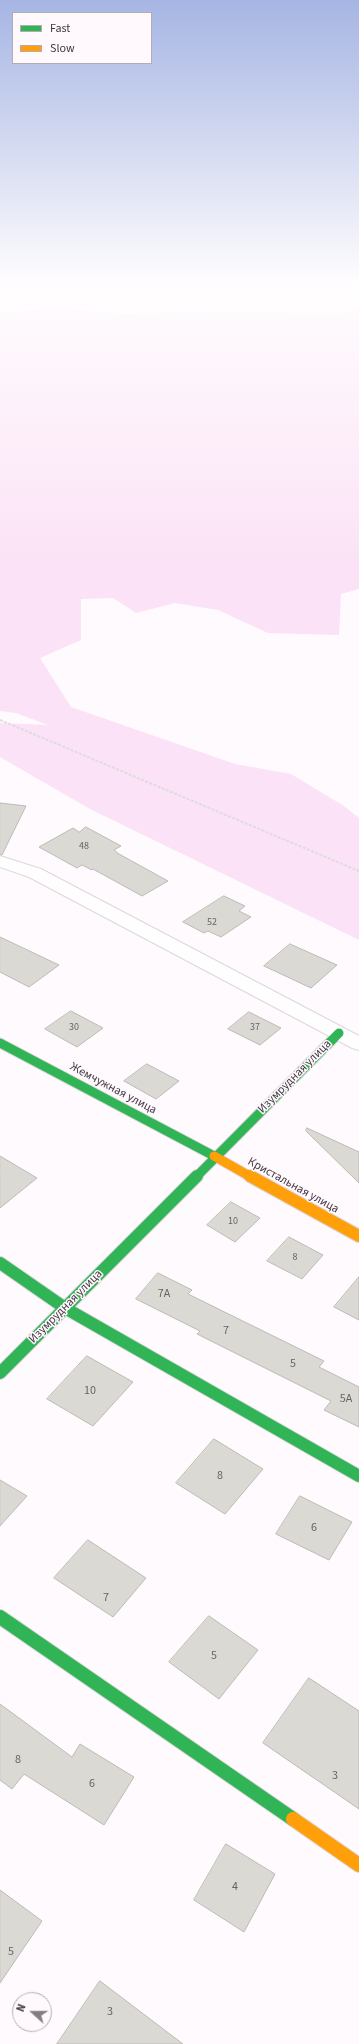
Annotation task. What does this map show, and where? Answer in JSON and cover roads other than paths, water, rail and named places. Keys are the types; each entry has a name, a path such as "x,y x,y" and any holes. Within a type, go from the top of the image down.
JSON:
{"street":[{"name":"Изумрудная улица","path":"0,861 35,873 338,1033 0,1373"},
{"path":"338,1033 359,1044"},
{"name":"Жемчужная улица","path":"0,1043 215,1157"},
{"name":"Кристальная улица","path":"215,1157 359,1236"},
{"path":"0,1263 65,1308 359,1476"},
{"path":"0,1617 359,1865"}]}
